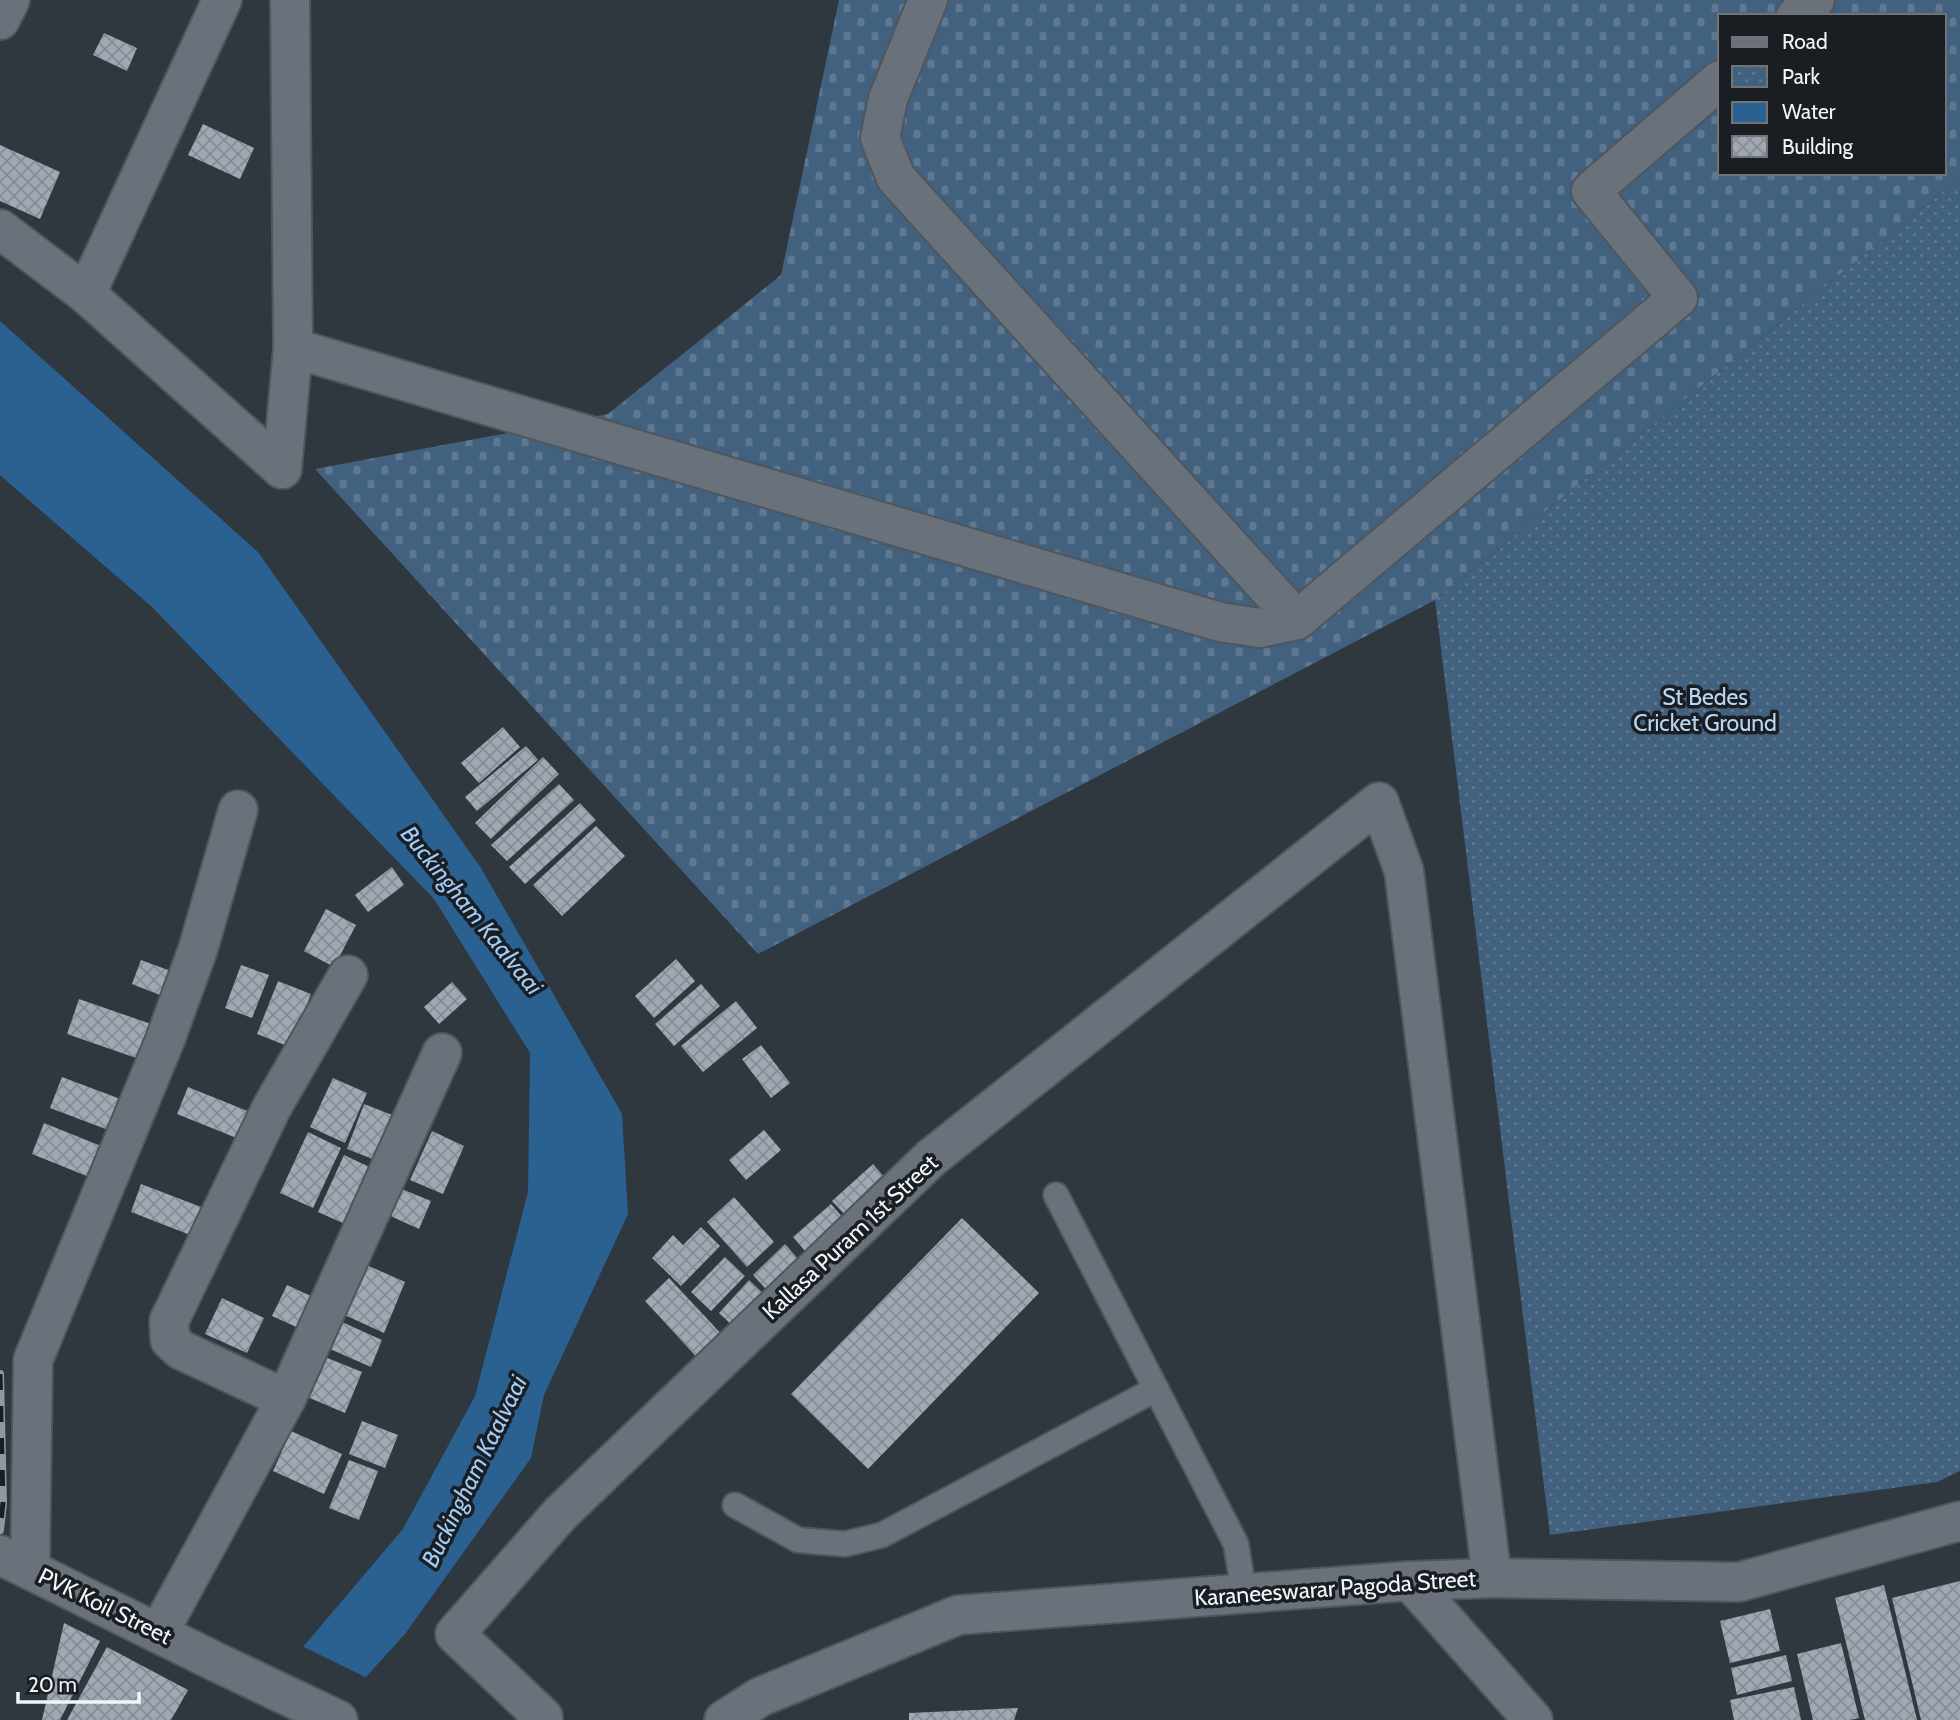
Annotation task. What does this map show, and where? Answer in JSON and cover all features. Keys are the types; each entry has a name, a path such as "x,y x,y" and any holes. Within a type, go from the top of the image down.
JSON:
{"street":[{"path":"0,20 10,0"},
{"path":"86,294 222,0"},
{"path":"0,229 86,294 282,469 293,348 290,0"},
{"path":"929,0 888,99 880,138 896,178 1297,620"},
{"path":"1798,14 1815,0"},
{"path":"293,348 1220,622 1260,628 1297,620 1678,298 1591,191 1718,82"},
{"name":"Kallasa Puram 1st Street","path":"543,1720 543,1717 456,1634 560,1514 931,1158 1379,802 1405,871 1492,1578"},
{"path":"15,1562 33,1360 165,1040 198,949 238,810"},
{"path":"286,1399 181,1350 170,1340 169,1321 272,1107 348,975"},
{"path":"159,1632 286,1399 442,1053"},
{"name":"Karaneeswarar Pagoda Street","path":"724,1720 760,1697 958,1615 1410,1581 1492,1578 1739,1582 1960,1521"},
{"name":"PVK Koil Street","path":"15,1562 338,1720"},
{"path":"1410,1581 1533,1720"}],"lane":[{"path":"1056,1195 1236,1544 1244,1593"},
{"path":"735,1506 798,1540 845,1544 882,1535 1156,1389"}],"green space":[{"path":"839,0 1960,0 1960,178 1435,600 758,954 315,469 608,414 781,275"},
{"name":"St Bedes Cricket Ground","path":"1960,178 1960,1471 1937,1482 1550,1535 1435,600"}],"water":[{"name":"Buckingham Kaalvaai","path":"0,321 258,552 481,868 622,1114 628,1214 544,1395 531,1458 405,1634 327,1720 241,1720 403,1529 475,1396 528,1192 530,1053 434,899 153,608 0,475"}],"pier":[{"path":"300,1645 369,1679 332,1720 238,1720"}],"building":[{"path":"104,33 137,48 127,71 93,55"},
{"path":"203,124 254,148 240,179 188,155"},
{"path":"0,145 60,172 40,219 0,201"},
{"path":"503,727 520,747 479,783 461,763"},
{"path":"526,746 538,760 477,811 465,797"},
{"path":"543,757 559,774 491,839 475,823"},
{"path":"559,784 574,800 507,861 491,845"},
{"path":"580,803 596,820 525,884 509,867"},
{"path":"596,826 625,856 562,916 533,885"},
{"path":"392,867 404,885 368,912 355,895"},
{"path":"326,909 356,925 334,967 304,951"},
{"path":"676,959 695,981 654,1018 635,996"},
{"path":"141,960 179,974 170,999 132,984"},
{"path":"241,965 269,975 252,1018 225,1008"},
{"path":"278,981 311,994 290,1047 257,1034"},
{"path":"452,982 467,999 439,1024 424,1007"},
{"path":"701,984 720,1006 674,1046 655,1024"},
{"path":"79,999 154,1025 142,1060 67,1034"},
{"path":"736,1001 757,1028 703,1072 681,1046"},
{"path":"761,1045 790,1083 771,1098 742,1059"},
{"path":"62,1077 123,1100 111,1131 50,1108"},
{"path":"333,1078 367,1093 345,1143 310,1127"},
{"path":"188,1087 250,1112 239,1139 177,1114"},
{"path":"364,1104 400,1118 383,1163 347,1149"},
{"path":"44,1123 106,1148 94,1179 32,1154"},
{"path":"764,1130 781,1150 746,1180 729,1160"},
{"path":"432,1131 464,1146 443,1194 410,1180"},
{"path":"308,1132 341,1148 313,1208 280,1193"},
{"path":"344,1155 380,1172 354,1228 318,1212"},
{"path":"873,1164 890,1184 850,1220 832,1201"},
{"path":"141,1184 209,1210 198,1238 131,1212"},
{"path":"397,1187 431,1201 419,1229 386,1214"},
{"path":"734,1197 774,1242 747,1267 707,1222"},
{"path":"831,1204 850,1226 812,1259 793,1237"},
{"path":"962,1218 1039,1293 868,1469 791,1394"},
{"path":"701,1227 720,1246 681,1286 652,1258 673,1235 683,1245"},
{"path":"785,1244 806,1268 774,1298 753,1275"},
{"path":"725,1257 745,1276 711,1311 691,1292"},
{"path":"360,1262 405,1282 384,1333 338,1312"},
{"path":"669,1278 727,1340 702,1363 645,1301"},
{"path":"749,1280 767,1297 737,1330 719,1313"},
{"path":"287,1285 326,1303 312,1334 272,1316"},
{"path":"222,1298 264,1318 247,1353 205,1334"},
{"path":"342,1322 382,1340 371,1367 330,1349"},
{"path":"315,1353 362,1372 345,1413 298,1393"},
{"path":"362,1421 398,1435 385,1468 349,1454"},
{"path":"291,1431 342,1454 324,1494 273,1471"},
{"path":"349,1460 378,1471 359,1520 329,1508"},
{"path":"1960,1581 1960,1720 1921,1720 1892,1598"},
{"path":"1884,1585 1917,1720 1865,1720 1835,1598"},
{"path":"1770,1609 1780,1651 1730,1663 1720,1621"},
{"path":"64,1623 100,1641 60,1720 42,1720"},
{"path":"1841,1643 1859,1718 1813,1720 1797,1654"},
{"path":"107,1647 188,1690 171,1720 67,1720"},
{"path":"1786,1655 1792,1681 1737,1695 1731,1668"},
{"path":"1794,1687 1801,1720 1734,1720 1730,1700"},
{"path":"1018,1708 1014,1720 909,1720 909,1713"}],"railway":[{"path":"0,1374 3,1503 0,1530"}]}
